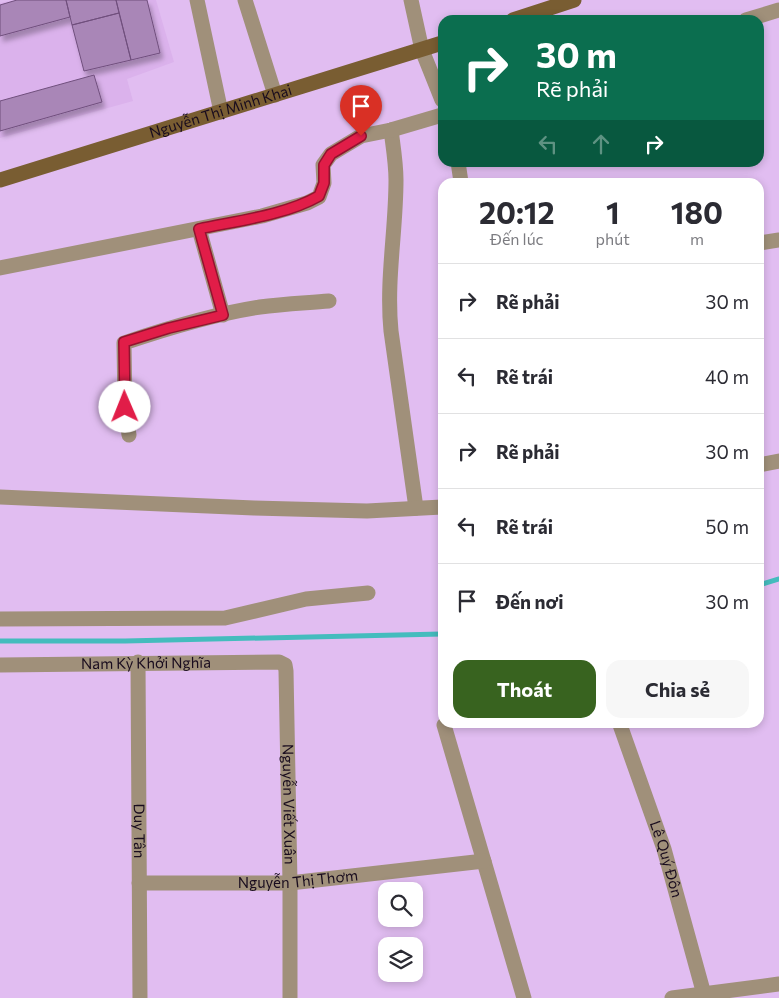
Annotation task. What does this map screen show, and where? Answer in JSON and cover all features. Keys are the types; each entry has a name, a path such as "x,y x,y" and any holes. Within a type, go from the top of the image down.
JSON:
{"main road":[{"path":"528,15 574,0"},
{"name":"Nguyễn Thị Minh Khai","path":"0,180 438,44"}],"street":[{"path":"197,0 222,112"},
{"path":"245,0 275,95"},
{"path":"411,0 422,50 438,90"},
{"path":"762,15 779,10"},
{"path":"0,268 262,216 307,203 319,196 324,183 324,165 331,154 361,136 391,130 438,116"},
{"path":"391,130 396,180 389,312 416,508"},
{"path":"199,229 223,315"},
{"path":"764,242 779,240"},
{"path":"130,435 125,407 124,342 169,328 261,307 329,301"},
{"path":"764,465 778,465"},
{"path":"0,497 273,509 367,511 438,506"},
{"path":"0,619 225,618 306,599 368,593"},
{"name":"Nam Kỳ Khởi Nghĩa","path":"0,665 138,662 279,662 285,665 286,671"},
{"name":"Duy Tân","path":"138,662 140,998"},
{"name":"Nguyễn Viết Xuân","path":"286,671 290,998"},
{"path":"445,728 524,998"},
{"name":"Lê Quý Đôn","path":"621,728 664,848 705,996"},
{"name":"Nguyễn Thị Thơm","path":"139,883 290,883 484,861"},
{"path":"672,998 705,996 779,984"}],"shaded area":[{"path":"14,0 156,0 174,62 127,79 133,101 0,138 0,3"}],"building":[{"path":"17,0 66,0 70,17 0,36 0,5"},
{"path":"66,0 116,0 119,13 72,25"},
{"path":"116,0 147,0 160,53 131,60"},
{"path":"119,13 131,60 84,71 72,25"},
{"path":"94,75 102,102 0,131 0,101"}],"waterway":[{"path":"764,584 779,579"},
{"path":"0,641 125,641 438,634"}],"route":[{"path":"125,407 124,342 169,328 223,315 199,229 262,216 307,203 319,196 324,183 324,165 331,154 361,136"}]}
